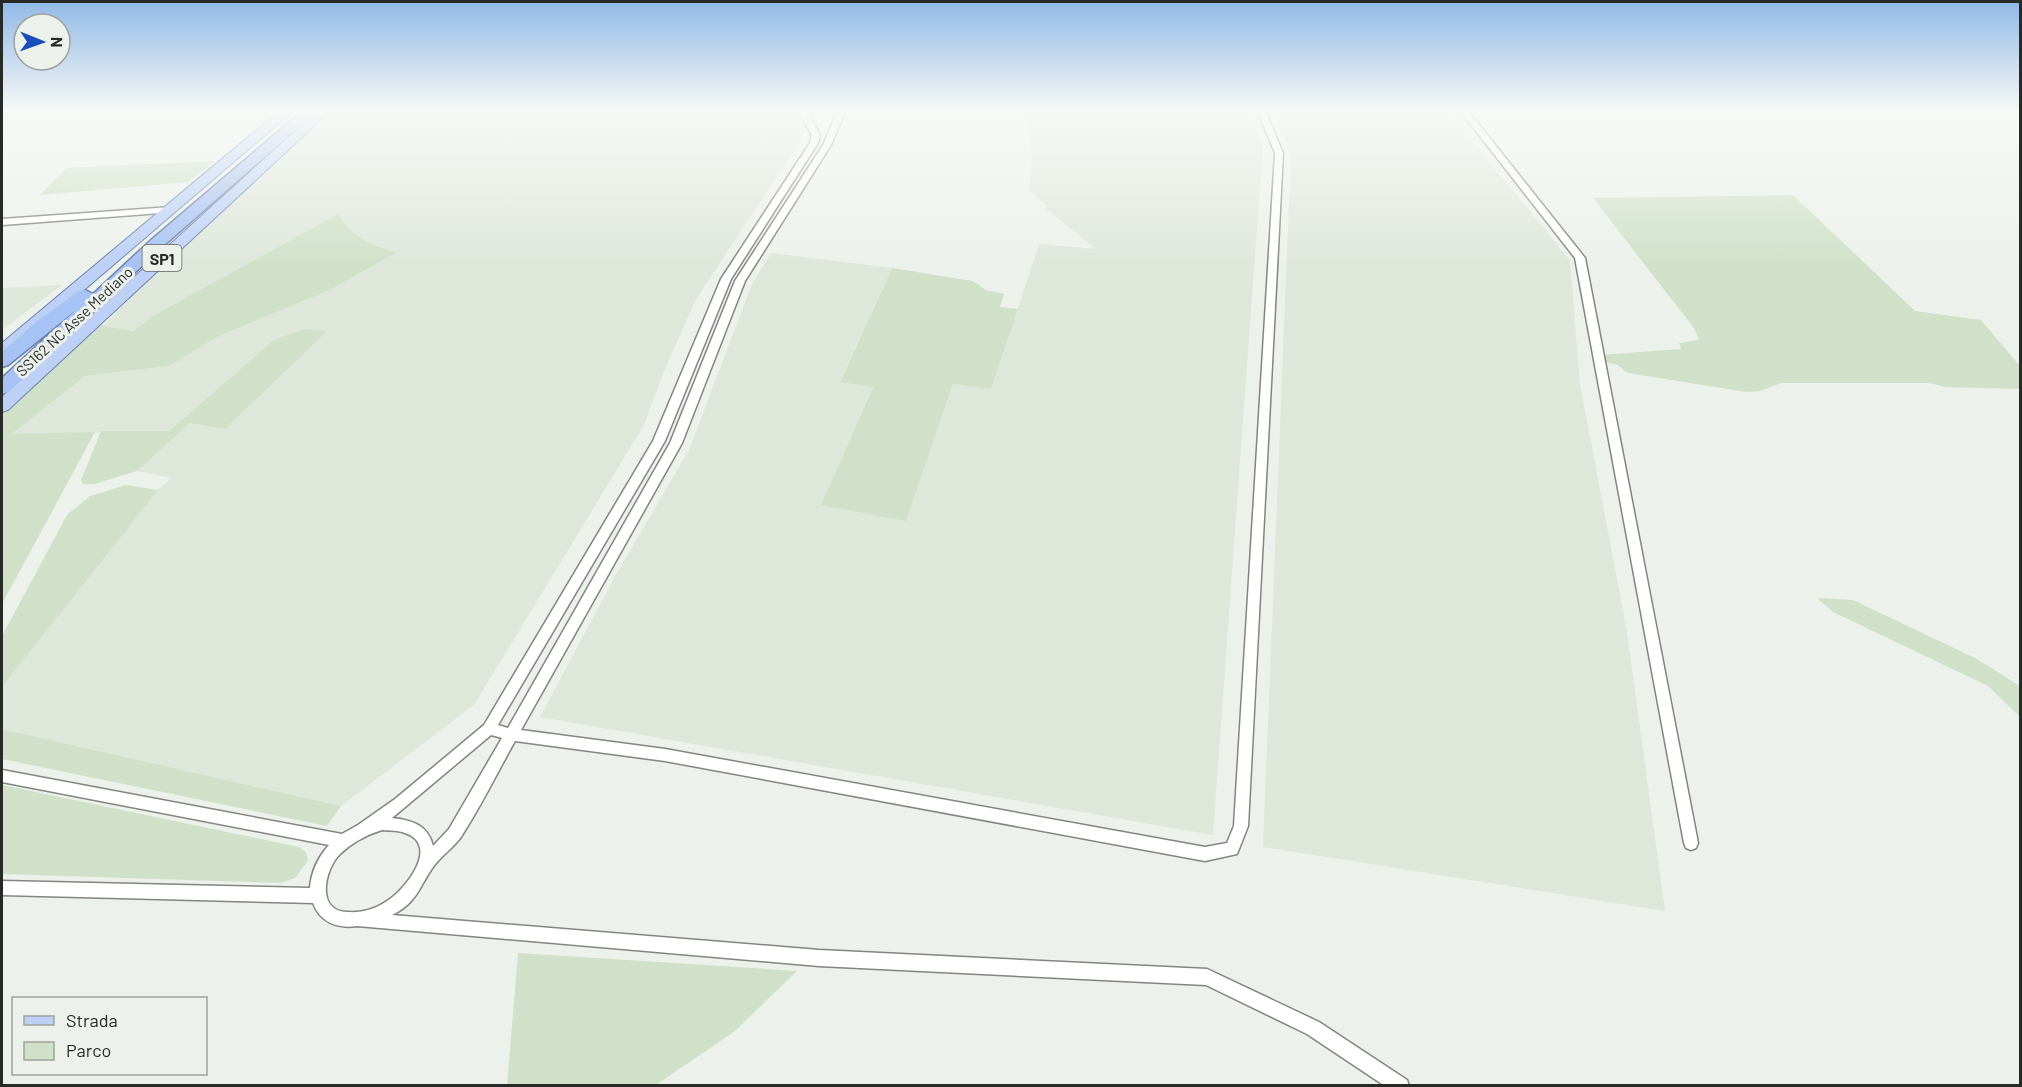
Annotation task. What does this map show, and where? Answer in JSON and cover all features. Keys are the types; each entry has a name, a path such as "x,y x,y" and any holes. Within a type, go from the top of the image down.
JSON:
{"highway":[{"name":"SS162 NC Asse Mediano","path":"2,376 95,288 240,163"},
{"name":"SS162 NC Asse Mediano","path":"2,388 156,244 250,163"},
{"path":"2,404 55,352 156,244"},
{"path":"2,361 42,326 95,288"}],"main road":[{"name":"SP1","path":"2,351 226,163"},
{"name":"SP1","path":"2,404 82,335 125,292 267,163"}],"street":[{"path":"801,163 726,279 659,441 489,729 400,804 344,841 322,867 317,882 317,896 322,907 331,916 344,920 819,958 1207,976 1313,1028 1401,1086"},
{"path":"427,863 454,834 676,443 740,281 816,163"},
{"path":"489,729 510,734 665,755 1204,854 1232,849 1241,826 1278,163"},
{"path":"1506,163 1580,258 1691,843"},
{"path":"2,222 171,210"},
{"path":"2,776 344,841"},
{"path":"360,920 378,916 410,894 421,879 427,863 428,848 423,836 413,827 399,823 382,823 364,829"},
{"path":"2,888 317,896"}],"shaded area":[{"path":"276,163 786,163 696,299 662,376 644,425 474,705 341,806 2,729 2,687 150,497 171,478 137,471 190,423 274,340 169,431 11,435 85,376 169,366 219,336 330,290 396,252 361,240 348,229 338,214 156,314 133,331 109,326 93,336 146,282"},
{"path":"1031,163 1262,163 1213,835 540,717 614,578 689,450 752,284 771,253 892,268 840,381 873,386 822,504 906,520 953,384 991,389 1039,244 1096,249 1045,208 1047,206 1029,190"},
{"path":"1291,163 1490,163 1570,260 1580,384 1627,632 1665,911 1263,847"},
{"path":"62,285 3,329 2,331 2,288"}],"green space":[{"path":"213,163 189,182 40,195 66,168"},
{"path":"1793,195 1915,311 1981,320 2020,366 2020,389 1945,387 1930,383 1781,383 1760,391 1746,392 1628,373 1617,365 1605,362 1600,355 1681,349 1679,343 1699,340 1694,328 1593,198"},
{"path":"338,214 356,236 397,252 330,290 219,336 169,366 85,376 12,434 95,432 2,604 2,412 101,325 133,331 156,314"},
{"path":"892,268 973,281 986,290 1004,294 1000,307 1018,309 991,389 953,384 906,521 821,505 873,387 840,382"},
{"path":"304,329 327,331 225,429 190,423 137,471 95,484 83,484 81,480 101,431 169,431 274,340"},
{"path":"126,485 158,490 2,687 2,636 67,515 90,496"},
{"path":"1817,598 1853,600 1975,658 2020,686 2020,717 1988,686 1833,612"},
{"path":"2,729 341,806 327,826 2,759"},
{"path":"2,785 299,847 306,852 308,861 295,878 281,883 2,874"},
{"path":"518,953 797,971 735,1031 656,1085 507,1085"}]}
